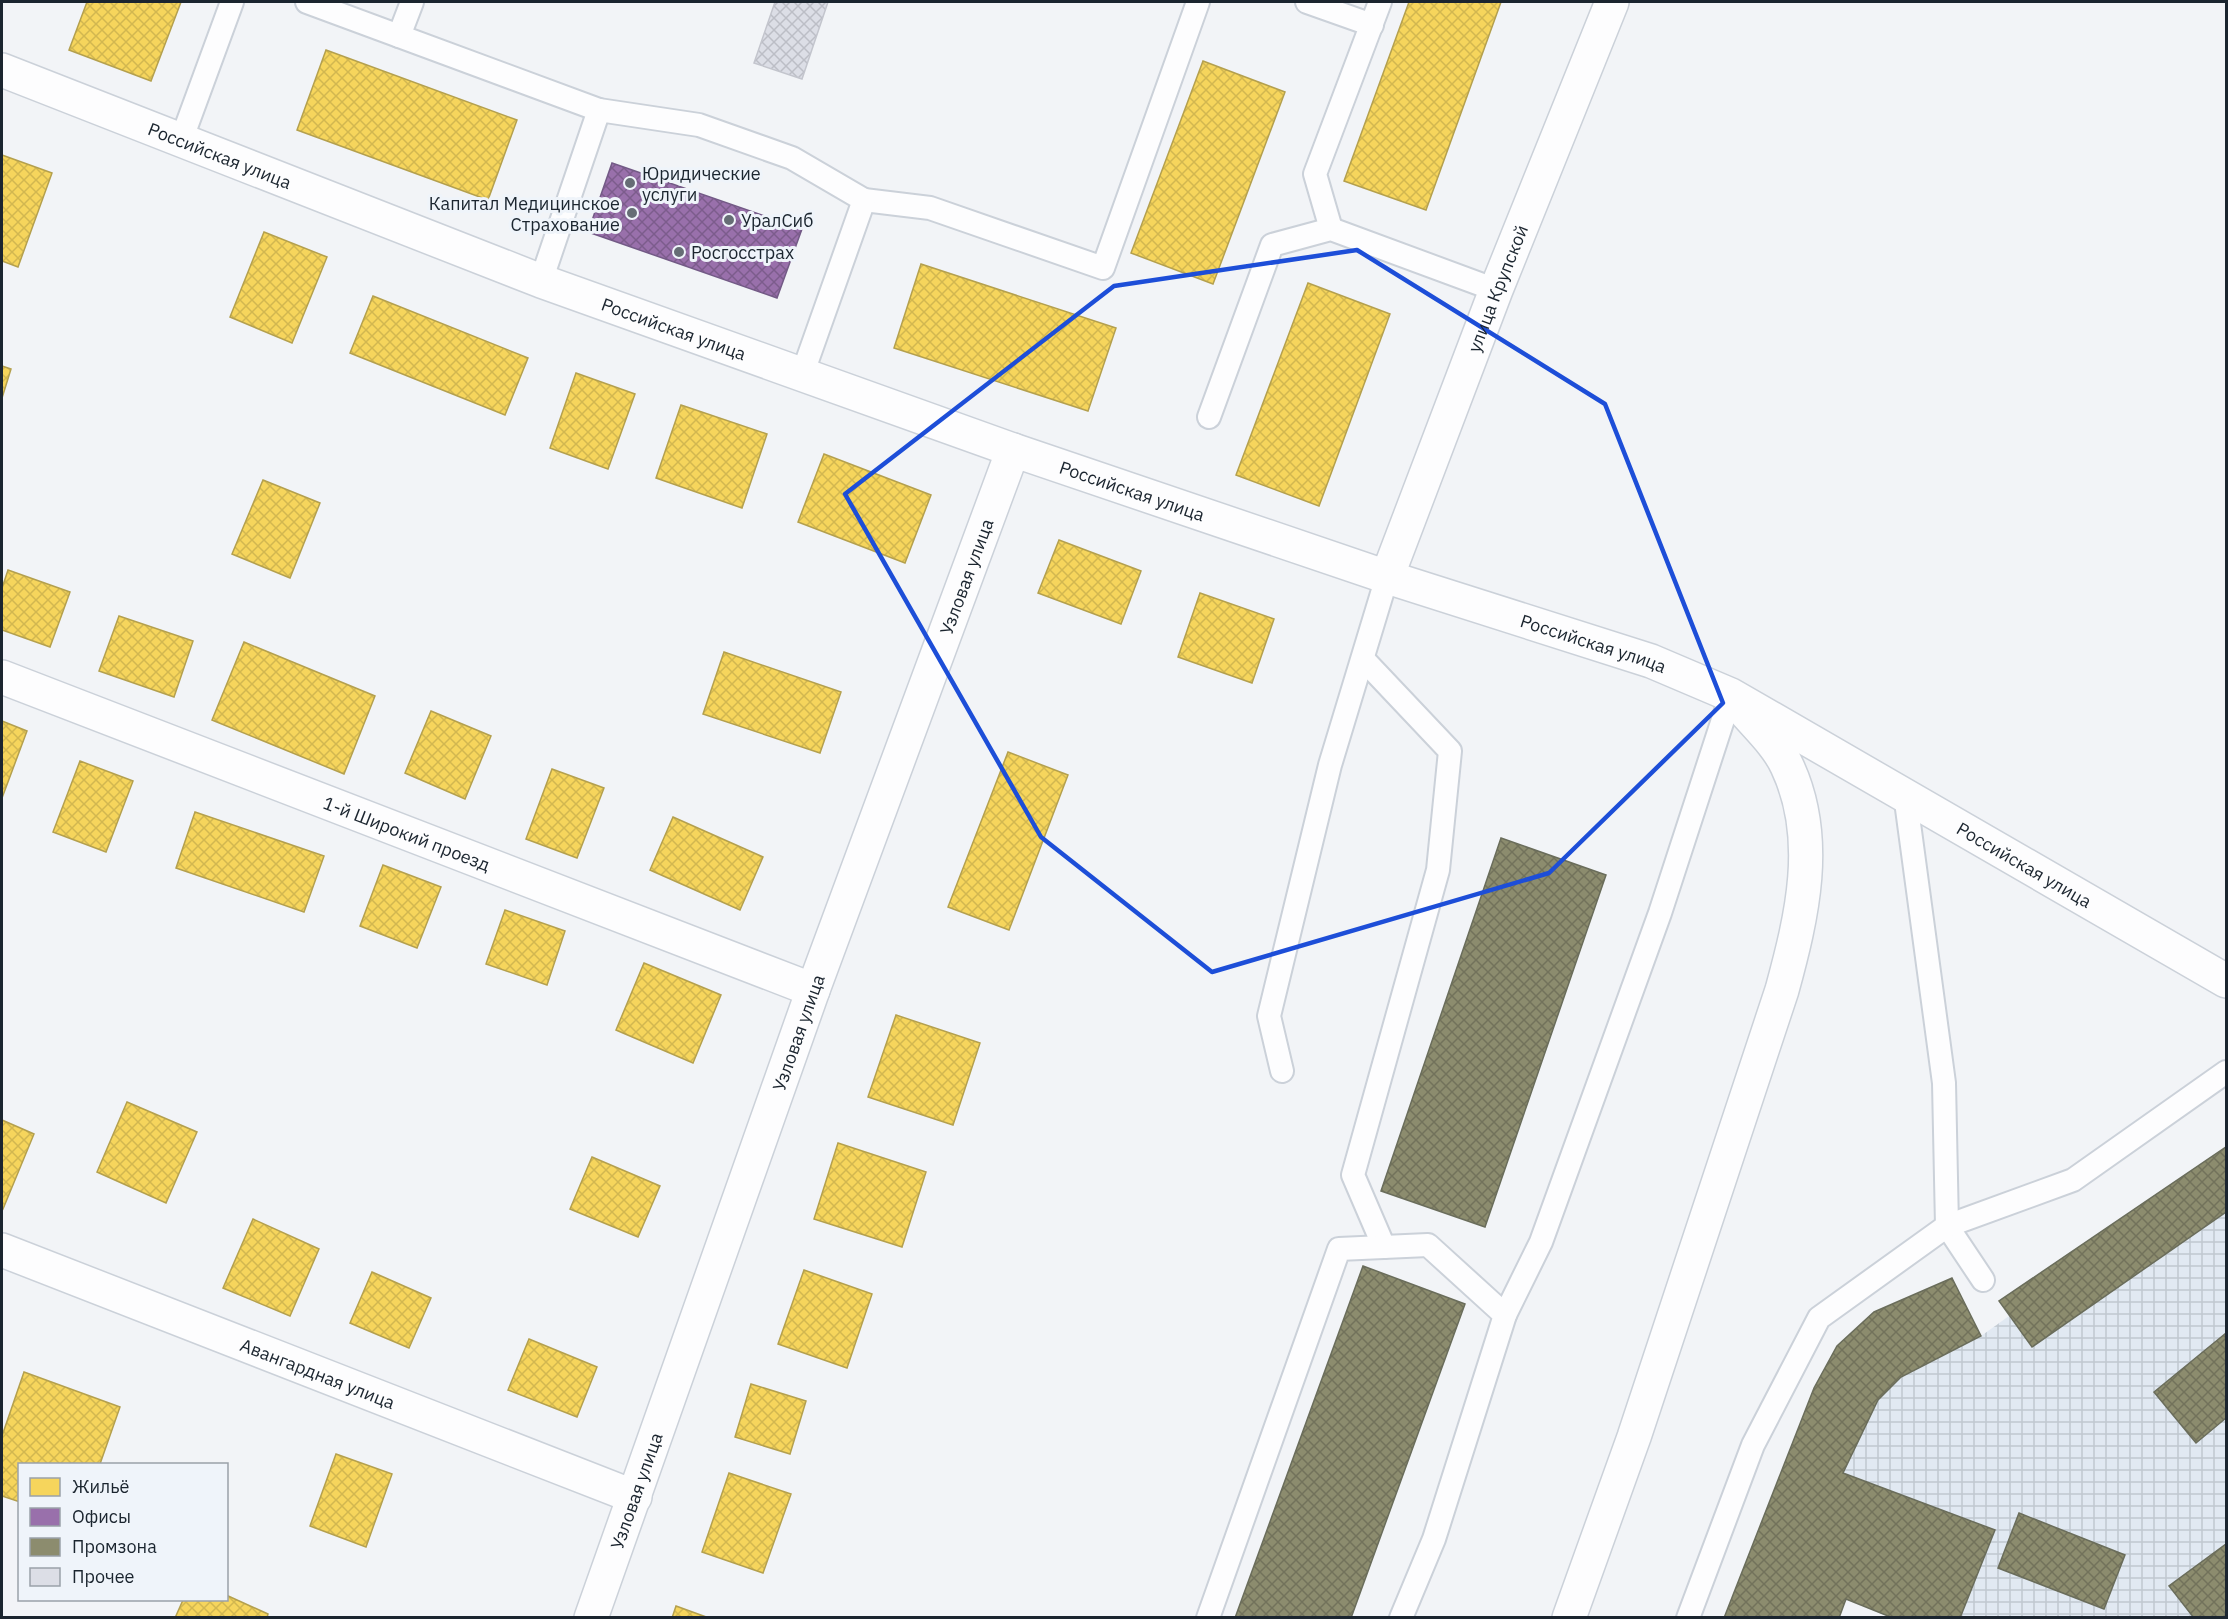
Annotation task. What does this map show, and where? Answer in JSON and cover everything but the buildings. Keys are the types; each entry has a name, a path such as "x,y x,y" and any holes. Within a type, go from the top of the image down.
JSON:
{"street":[{"name":"улица Крупской","path":"1387,577 1496,290 1612,2"},
{"name":"Российская улица","path":"2,70 182,138 541,281 802,375 1013,450 1387,577 1651,661 1731,695 2226,981"},
{"name":"Узловая улица","path":"591,1617 813,990 1013,450"},
{"name":"1-й Широкий проезд","path":"2,676 813,990"},
{"path":"1569,1617 1634,1437 1771,1024 1801,922 1807,858 1801,806 1786,765 1731,695"},
{"name":"Авангардная улица","path":"2,1250 635,1497"}],"lane":[{"path":"182,138 232,2"},
{"path":"307,2 599,110 699,125 792,158 864,200 930,208 1103,268 1198,2"},
{"path":"399,36 412,2"},
{"path":"1307,2 1372,25"},
{"path":"1331,229 1316,174 1380,2"},
{"path":"541,281 599,110"},
{"path":"802,375 864,200"},
{"path":"1209,417 1272,245 1331,229 1496,290"},
{"path":"1282,1071 1269,1017 1330,765 1387,577"},
{"path":"1364,658 1450,751 1438,870 1353,1175 1384,1247"},
{"path":"1401,1617 1434,1539 1505,1315 1540,1242 1648,946 1731,695"},
{"path":"1905,794 1944,1083 1947,1226 1983,1280"},
{"path":"1688,1617 1752,1445 1819,1318 1947,1226 2073,1180 2226,1072"},
{"path":"1208,1617 1297,1362 1340,1249 1428,1245 1505,1315"}],"highlighted area":[{"path":"1357,250 1605,404 1723,703 1549,873 1212,972 1041,837 845,494 1114,286"}],"shaded area":[{"path":"2226,1212 2226,1544 2170,1586 2194,1617 1960,1617 1995,1530 1843,1473 1878,1400 1901,1377 1981,1336 2009,1316 2032,1346"}],"place":[{"name":"Юридические услуги","path":"630,183"},
{"name":"Капитал Медицинское Страхование","path":"632,213"},
{"name":"УралСиб","path":"729,220"},
{"name":"Росгосстрах","path":"679,252"}]}
